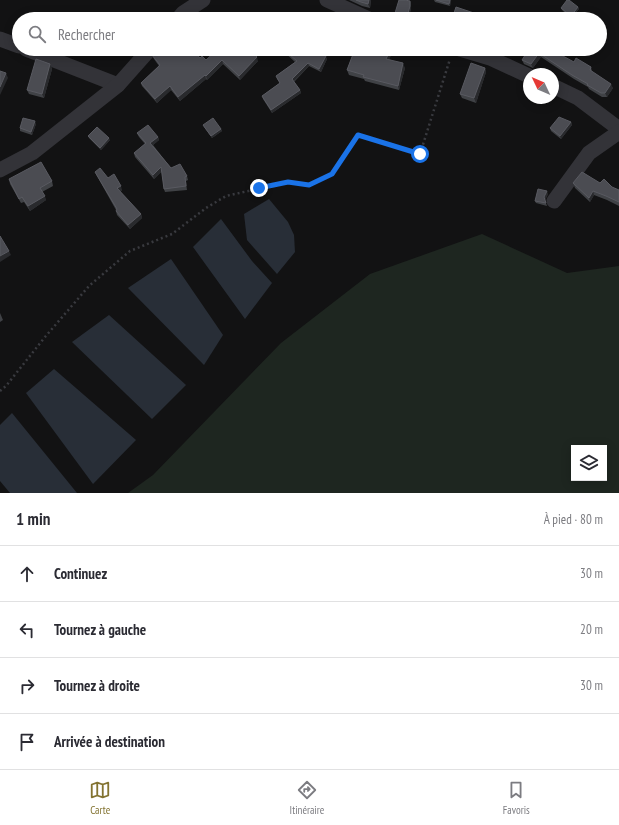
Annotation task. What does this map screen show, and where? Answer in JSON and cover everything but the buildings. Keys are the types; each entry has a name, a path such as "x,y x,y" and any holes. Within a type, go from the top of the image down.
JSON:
{"street":[{"path":"185,12 203,0"},
{"path":"327,0 354,12"},
{"path":"0,39 12,43"},
{"path":"43,56 118,86"},
{"path":"0,170 32,153 118,86 144,56"},
{"path":"476,56 490,58 523,73"},
{"path":"554,201 589,153 619,131 578,98 559,89"}],"path":[{"path":"0,391 6,386 45,337 89,286 130,251 172,234 206,208 226,196 288,182 309,185 332,174 358,135 420,154 454,56"}],"shaded area":[{"path":"269,199 288,222 294,235 295,252 277,274 247,240 244,214"},
{"path":"221,219 252,261 272,283 245,319 193,247"},
{"path":"482,234 567,273 619,266 619,493 128,493 153,475 281,343 370,274"},
{"path":"171,259 223,335 204,365 128,288"},
{"path":"109,315 186,385 152,419 72,342"},
{"path":"54,369 136,440 93,484 26,393"},
{"path":"12,413 77,493 10,493 0,481 0,425"}],"route":[{"path":"259,188 288,182 309,185 332,174 358,135 420,154"}]}
